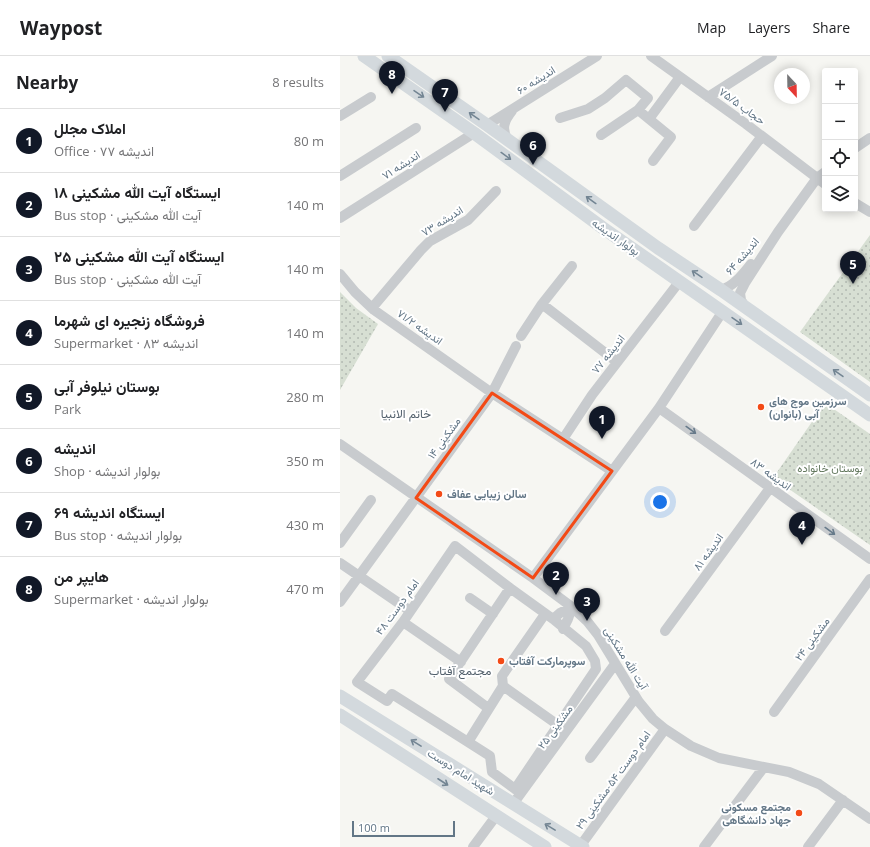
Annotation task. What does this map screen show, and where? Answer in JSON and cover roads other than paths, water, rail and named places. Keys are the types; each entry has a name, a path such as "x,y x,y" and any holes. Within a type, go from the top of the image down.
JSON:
{"main road":[{"name":"بولوار اندیشه","path":"364,56 474,133 597,224 870,415"},
{"name":"بولوار اندیشه","path":"388,56 658,248 721,290 870,395"},
{"path":"650,260 658,248"},
{"name":"شهید امام دوست","path":"340,696 582,846"},
{"name":"شهید امام دوست","path":"340,715 544,847"}],"street":[{"name":"اندیشه ۶۰","path":"487,125 597,56"},
{"name":"حجاب ۷۵/۵","path":"651,56 762,136 821,181"},
{"path":"708,97 772,56"},
{"path":"649,119 680,77"},
{"path":"560,118 588,109 605,98 626,80 648,98 638,110 601,136"},
{"path":"340,116 371,97"},
{"path":"508,140 503,128 514,108"},
{"path":"638,110 671,137 653,161"},
{"path":"340,176 416,128"},
{"name":"اندیشه ۷۱","path":"340,218 474,133"},
{"path":"694,226 762,136"},
{"path":"858,146 870,138"},
{"path":"745,307 741,300 740,293 745,284 778,232 821,181"},
{"name":"اندیشه ۷۳","path":"372,308 430,241 468,220 496,191"},
{"path":"858,205 870,212"},
{"name":"اندیشه ۶۴","path":"721,290 729,288 738,279 778,232"},
{"path":"521,336 542,304 572,266"},
{"name":"اندیشه ۷۱/۲","path":"340,274 355,292 372,308 492,393 612,471"},
{"name":"اندیشه ۷۷","path":"563,439 592,395 676,286"},
{"path":"542,304 617,362"},
{"path":"533,578 659,408 723,311"},
{"name":"مشکینی ۱۴","path":"340,602 492,393 516,346"},
{"name":"اندیشه ۸۳","path":"659,408 870,560"},
{"name":"آیت الله مشکینی","path":"342,449 533,578 587,621 636,697 653,719 665,730 691,746 719,758 789,772 819,784 869,815"},
{"name":"اندیشه ۸۱","path":"666,631 770,488"},
{"path":"340,543 371,500"},
{"path":"451,546 510,588 586,646 595,660 596,669 515,789 492,772 490,756 392,694 387,701 355,680 451,546"},
{"name":"امام دوست ۴۸","path":"355,680 403,622 451,546"},
{"path":"340,563 406,608"},
{"name":"مشکینی ۲۴","path":"774,712 870,579"},
{"path":"488,708 449,679 510,588"},
{"path":"470,598 493,614"},
{"path":"468,742 503,686 502,676 549,617 572,608"},
{"path":"563,629 572,608"},
{"path":"403,622 461,662"},
{"name":"مشکینی ۲۵","path":"514,804 615,664"},
{"path":"503,686 558,725"},
{"path":"590,758 636,697"},
{"name":"امام دوست ۵۴-مشکینی ۲۹","path":"582,846 665,730"},
{"path":"704,847 764,767"},
{"path":"808,847 843,800"},
{"path":"473,847 496,816"}],"place":[{"name":"هایپر من","path":"392,94"},
{"name":"ایستگاه اندیشه ۶۹","path":"445,112"},
{"name":"اندیشه","path":"533,165"},
{"name":"بوستان نیلوفر آبی","path":"853,284"},
{"name":"سرزمین موج های آبی (بانوان)","path":"761,407"},
{"name":"املاک مجلل","path":"602,439"},
{"name":"سالن زیبایی عفاف","path":"439,494"},
{"name":"فروشگاه زنجیره ای شهرما","path":"802,545"},
{"name":"ایستگاه آیت الله مشکینی ۱۸","path":"556,595"},
{"name":"ایستگاه آیت الله مشکینی ۲۵","path":"587,621"},
{"name":"سوپرمارکت آفتاب","path":"501,661"},
{"name":"مجتمع مسکونی جهاد دانشگاهی","path":"799,813"}],"district":[{"name":"خاتم الانبیا","path":"406,414"},
{"name":"مجتمع آفتاب","path":"460,671"}],"park label":[{"name":"بوستان خانواده","path":"830,468"}]}
